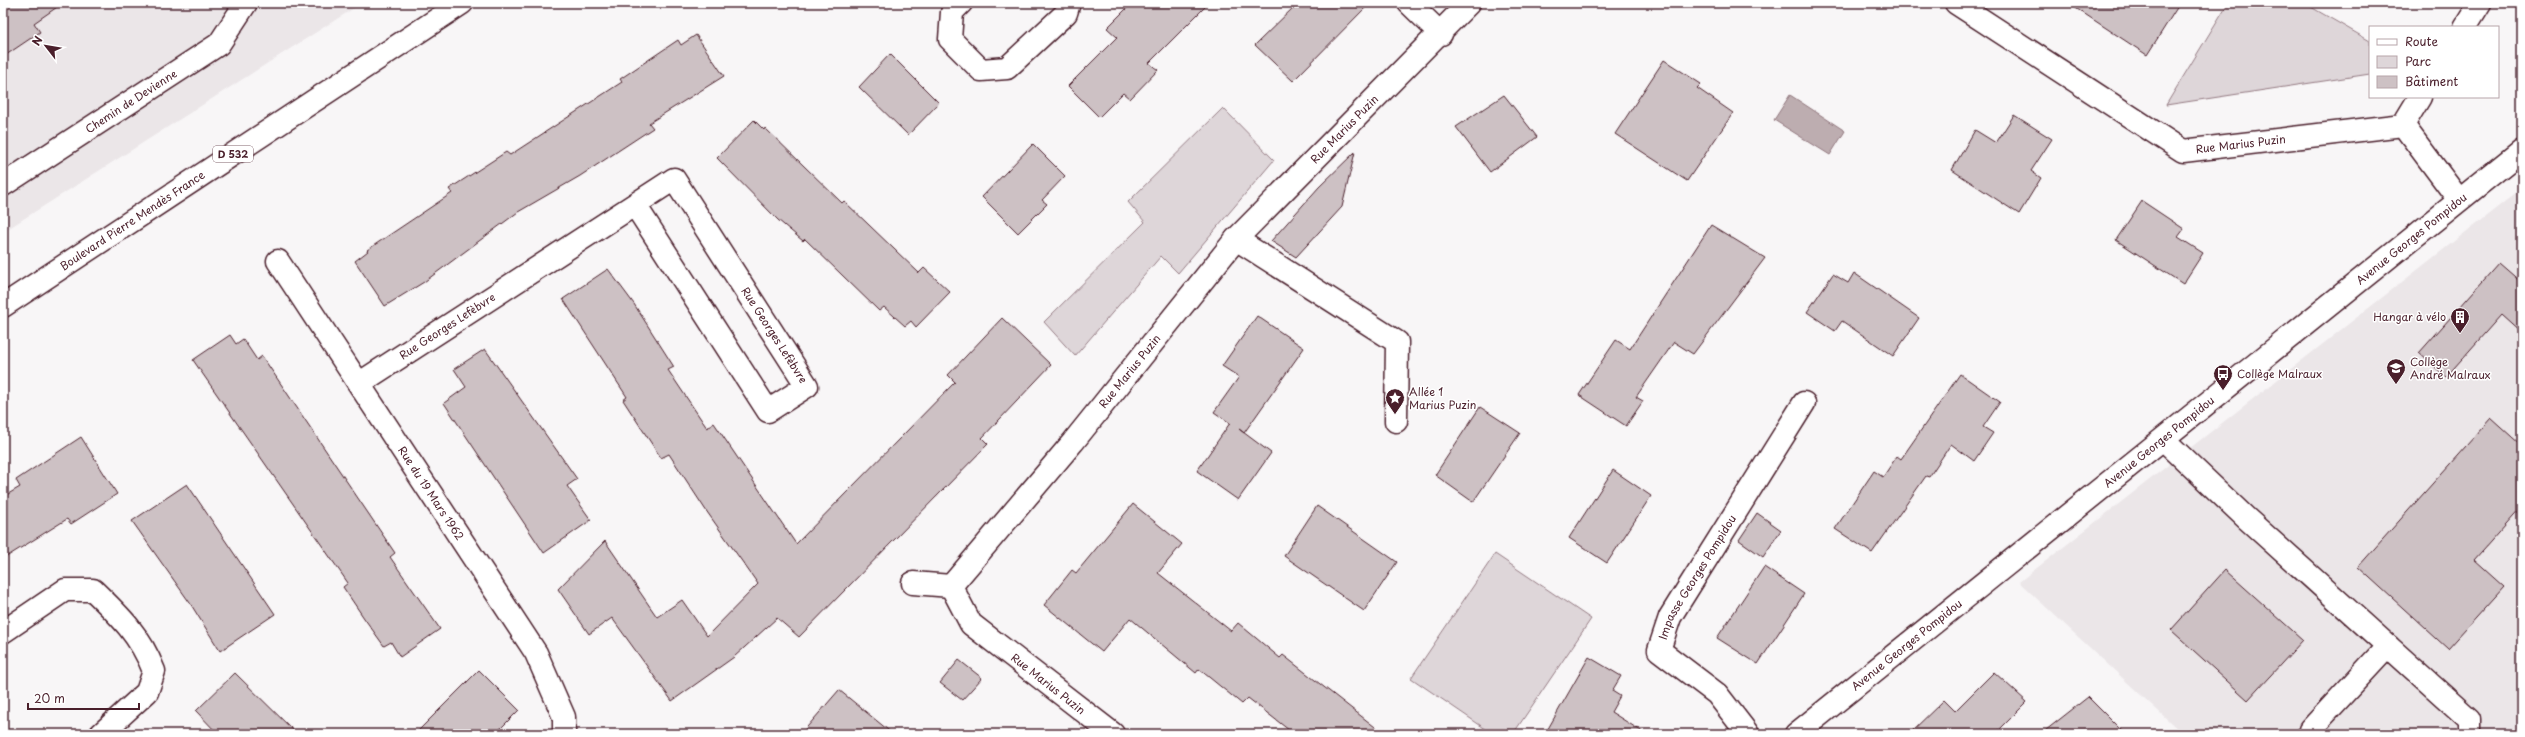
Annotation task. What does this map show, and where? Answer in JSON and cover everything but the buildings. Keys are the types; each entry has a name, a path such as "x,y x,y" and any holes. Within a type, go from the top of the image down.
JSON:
{"street":[{"name":"Chemin de Devienne","path":"3,185 219,44 246,3"},
{"name":"Boulevard Pierre Mendès France","path":"3,306 462,3"},
{"path":"962,3 952,12 950,40 981,70 1007,68 1066,13 1069,3"},
{"path":"1409,3 1441,34"},
{"name":"Rue Marius Puzin","path":"1113,734 971,624 951,586 1073,442 1236,239 1441,34 1469,3"},
{"name":"Rue Marius Puzin","path":"1956,3 2182,151 2403,125"},
{"path":"2466,26 2480,3"},
{"path":"2419,98 2403,125 2459,200"},
{"name":"Avenue Georges Pompidou","path":"1796,734 2164,440 2522,150"},
{"name":"Rue Georges Lefèbvre","path":"360,383 674,179 807,386 768,411 635,205"},
{"path":"1236,239 1397,342 1396,421"},
{"name":"Rue du 19 Mars 1962","path":"278,261 360,383 536,654 564,717 564,734"},
{"name":"Impasse Georges Pompidou","path":"1748,734 1717,694 1659,650 1670,617 1804,403"},
{"path":"2164,440 2246,518 2469,719 2469,734"},
{"path":"913,583 951,586"},
{"path":"3,632 65,590 93,590 125,620 146,651 154,671 147,692 101,734"},
{"path":"2310,730 2388,646"}],"shaded area":[{"path":"3,3 362,3 3,232"},
{"path":"1790,95 1845,131 1830,155 1774,120"},
{"name":"Collège André Malraux","path":"2522,188 2522,734 2183,734 2019,582"}],"green space":[{"path":"2228,3 2304,3 2369,40 2369,74 2166,105"},
{"path":"1223,108 1274,160 1178,273 1161,256 1075,356 1044,322 1145,222 1128,202"},
{"path":"1495,554 1591,619 1513,734 1493,734 1411,678"}],"place":[{"name":"Hangar à vélo","path":"2460,334"},
{"name":"Collège André Malraux","path":"2396,385"},
{"name":"Collège Malraux","path":"2223,391"},
{"name":"Allée 1 Marius Puzin","path":"1395,415"}]}
